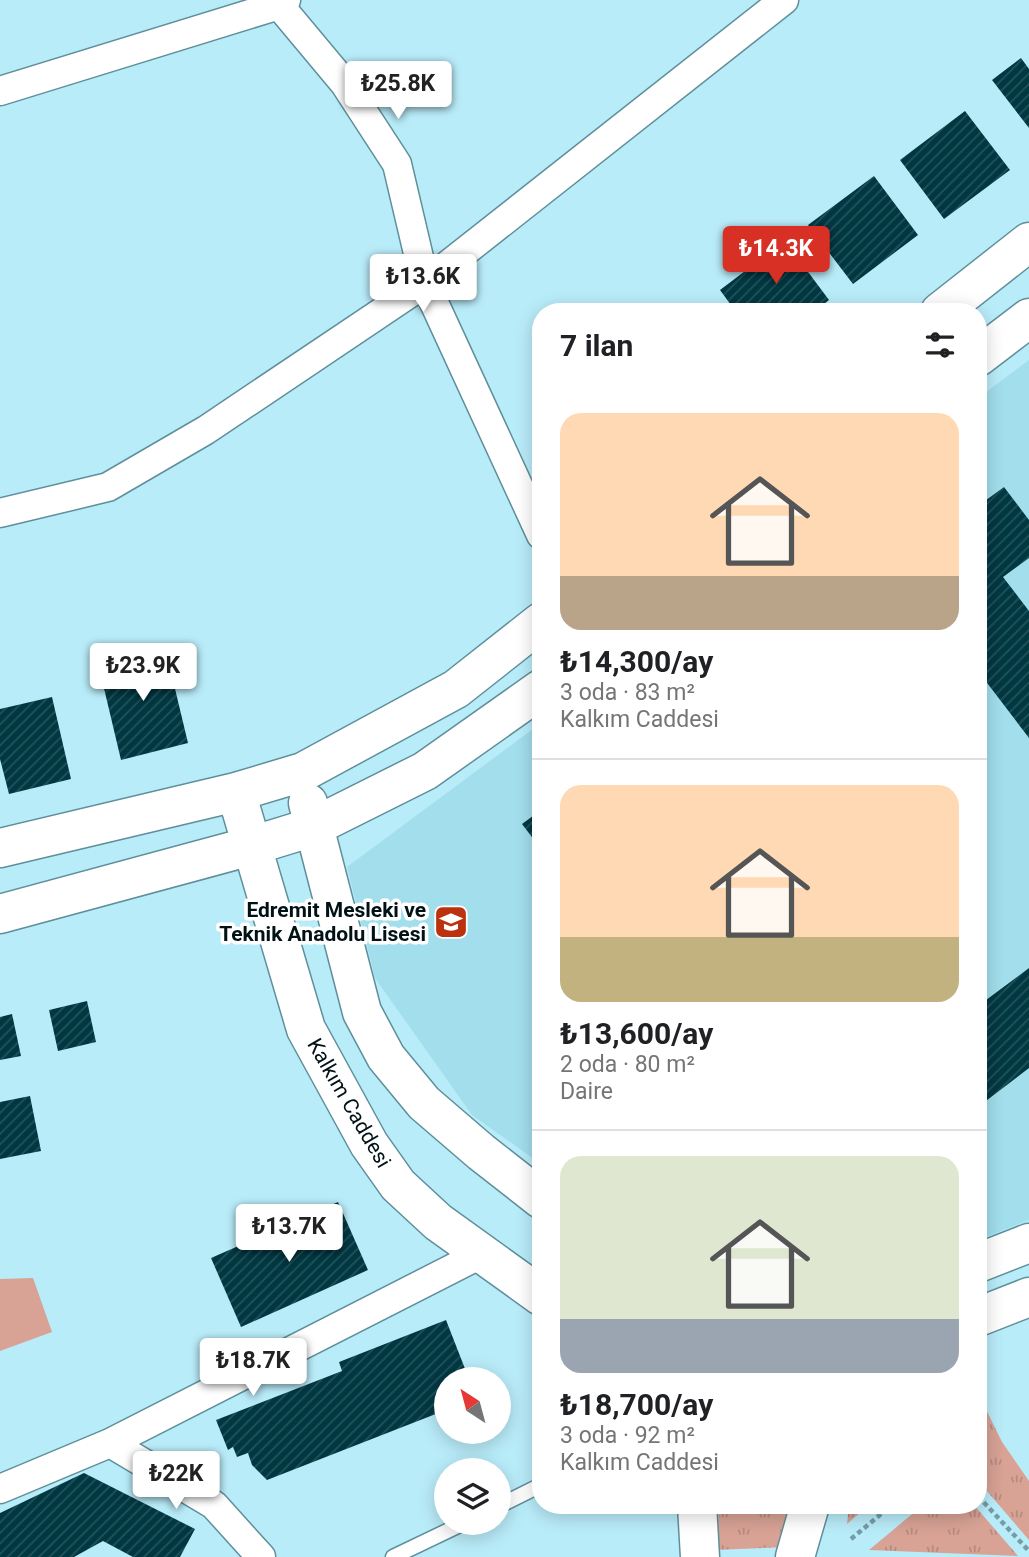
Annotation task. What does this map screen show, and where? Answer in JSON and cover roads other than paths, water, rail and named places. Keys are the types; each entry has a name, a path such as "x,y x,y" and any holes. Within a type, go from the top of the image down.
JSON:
{"main road":[{"path":"951,303 1029,242"},
{"path":"987,350 1029,318"},
{"path":"0,848 236,792 303,772 456,689 532,629"},
{"path":"0,914 313,827 425,771 532,696"},
{"path":"303,772 313,827 362,1012 386,1057 424,1103 532,1192"},
{"name":"Kalkım Caddesi","path":"236,792 306,1029 342,1099 398,1185 438,1222 532,1290"},
{"path":"987,1259 1029,1243"},
{"path":"987,1313 1029,1297"},
{"path":"698,1514 700,1557"},
{"path":"794,1557 807,1514"}],"street":[{"path":"0,513 108,486 206,430 425,283 784,0"},
{"path":"0,91 283,2 345,84 397,164 425,283 532,515"},
{"path":"0,1489 110,1443 481,1255"},
{"path":"110,1443 214,1505 261,1557"}],"lane":[{"path":"511,1500 532,1490"},
{"path":"393,1557 439,1535"}],"place":[{"name":"Edremit Mesleki ve Teknik Anadolu Lisesi","path":"451,922"}]}
